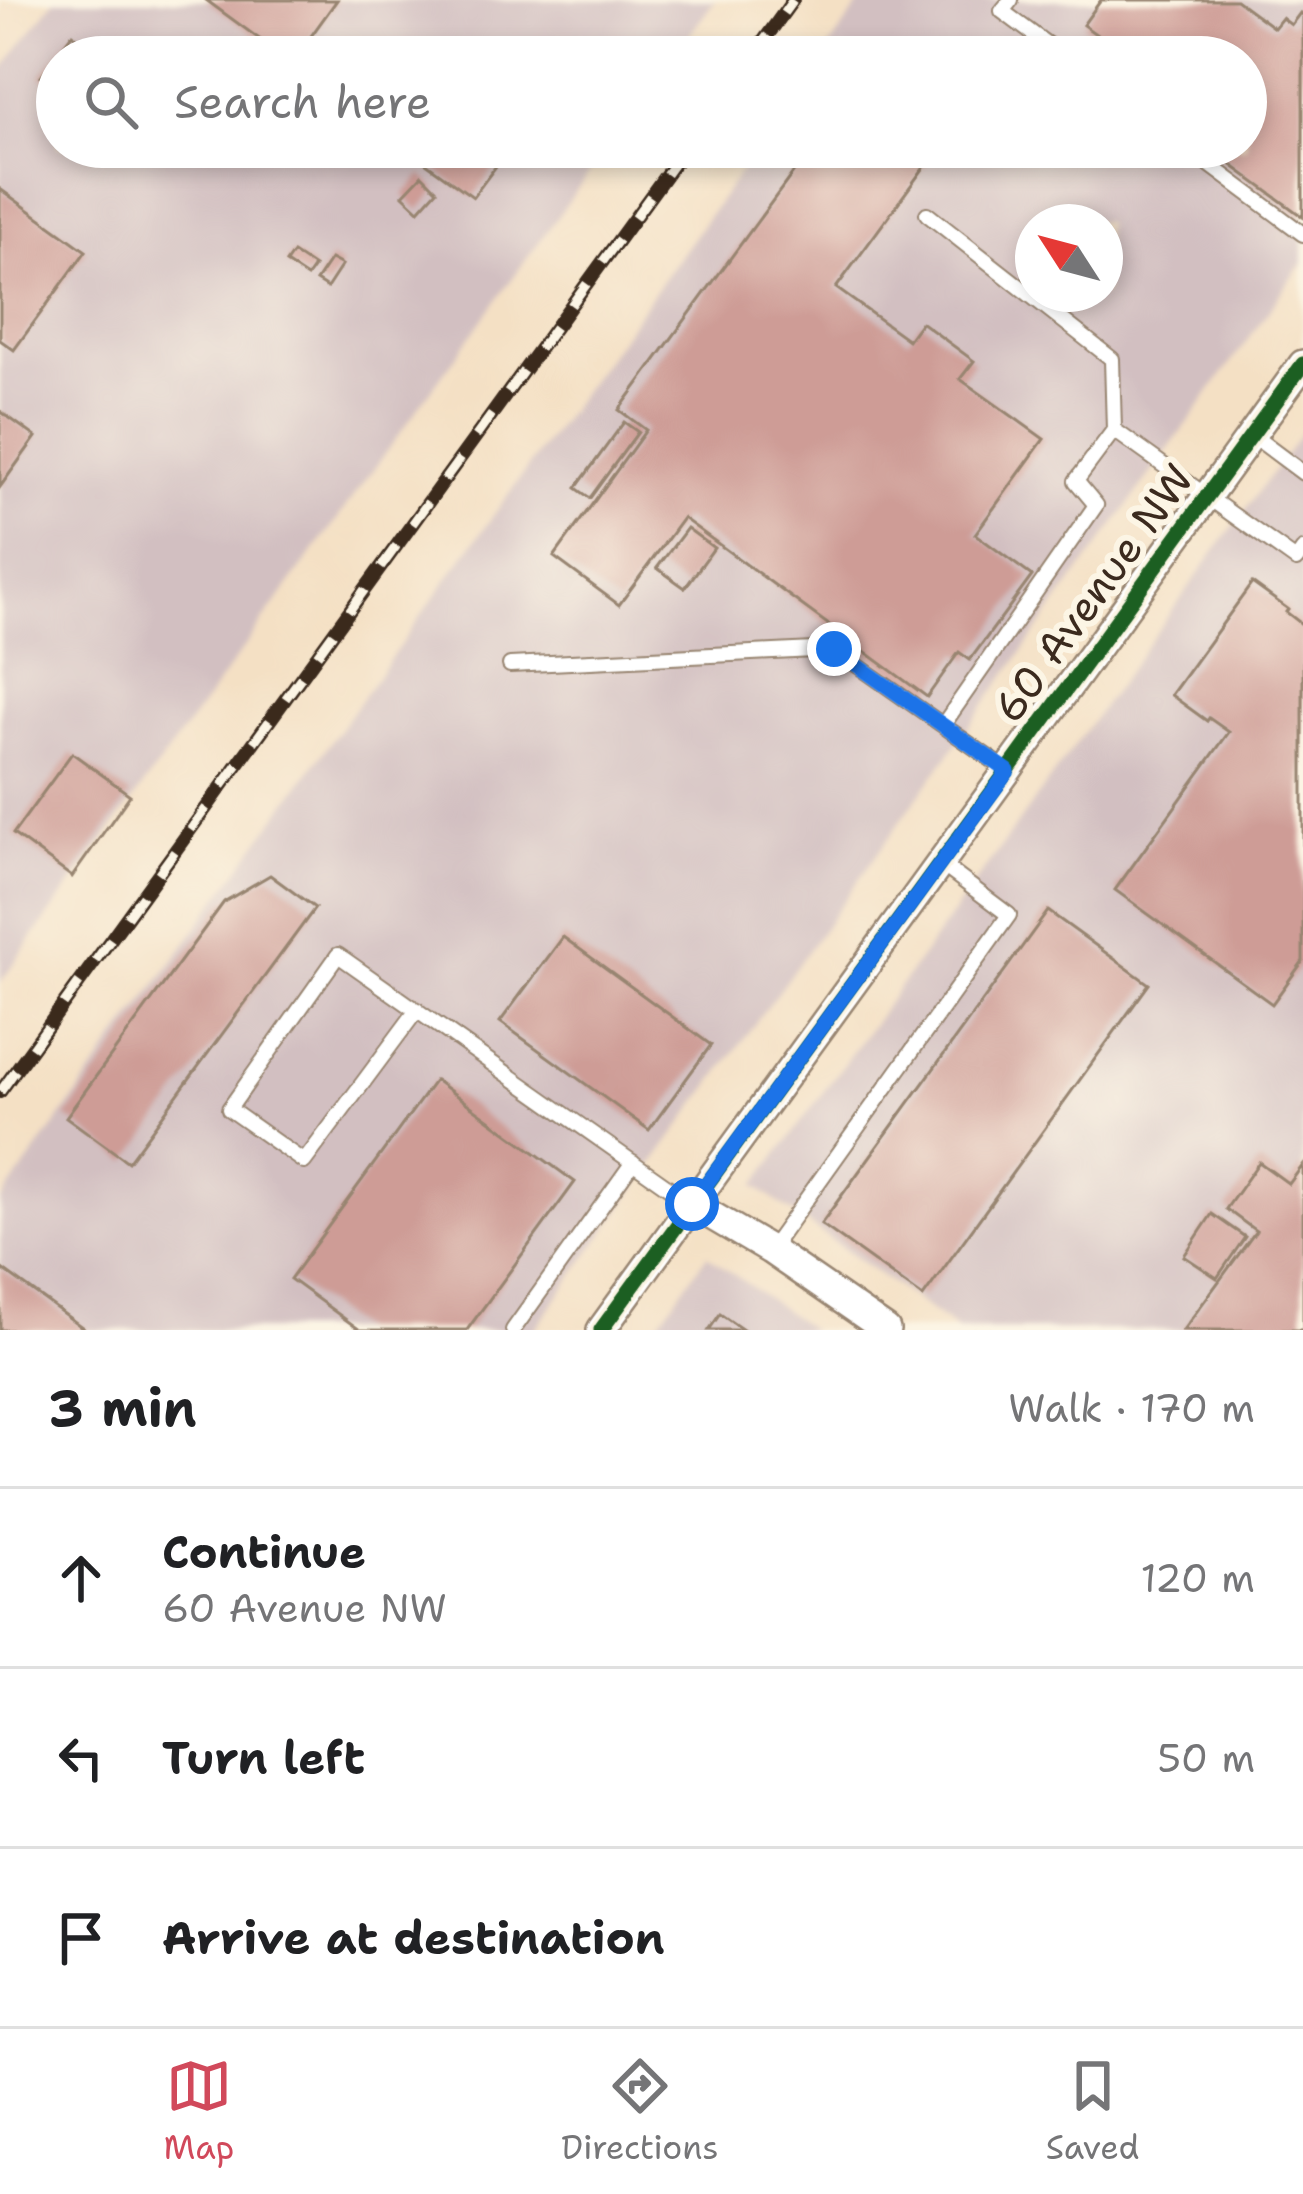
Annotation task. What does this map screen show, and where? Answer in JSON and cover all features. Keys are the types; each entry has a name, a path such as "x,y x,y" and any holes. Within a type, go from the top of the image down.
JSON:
{"street":[{"name":"60 Avenue NW","path":"602,1330 1303,364"},
{"path":"692,1204 770,1250 886,1330"}],"lane":[{"path":"1011,0 1002,11 1036,36"},
{"path":"1214,168 1303,234"},
{"path":"927,214 1112,359 1114,430 1076,481 1096,505 943,725"},
{"path":"1114,430 1296,560 1303,550"},
{"path":"1252,435 1303,473"},
{"path":"510,665 834,649 1008,771"},
{"path":"770,1250 1009,915 941,864"},
{"path":"417,1010 304,1162 229,1109 338,955 417,1010 692,1204"},
{"path":"513,1330 633,1162"}],"shaded area":[{"path":"54,0 715,0 688,36 36,36 36,168 593,168 0,983 0,73"},
{"path":"863,0 1303,0 1303,263 534,1330 0,1330 0,1202 743,168 1267,168 1267,36 837,36"},
{"path":"1303,430 1303,1330 957,1330 755,1186"},
{"path":"707,1255 811,1330 653,1330"}],"building":[{"path":"206,0 337,0 311,36 255,36"},
{"path":"1101,0 1236,0 1274,28 1282,18 1291,25 1300,13 1303,217 1236,168 1267,168 1267,36 1098,36 1083,25"},
{"path":"433,168 495,168 473,197"},
{"path":"797,168 924,168 836,288 908,340 921,322 974,361 960,379 1044,439 975,534 1032,576 970,660 959,652 927,697 683,518 619,605 554,557 646,430 619,410"},
{"path":"422,175 437,190 419,210 403,195"},
{"path":"0,189 86,251 14,350 0,340"},
{"path":"293,253 314,267 307,277 286,263"},
{"path":"331,259 342,265 327,288 316,281"},
{"path":"0,411 36,437 0,487"},
{"path":"624,422 638,432 590,498 576,488"},
{"path":"687,528 714,548 685,588 657,568"},
{"path":"1252,583 1303,625 1303,961 1272,1004 1115,890 1229,732 1171,695"},
{"path":"72,753 130,795 72,877 13,834"},
{"path":"270,875 315,908 128,1162 66,1117 224,902"},
{"path":"1048,911 1149,984 923,1297 821,1224"},
{"path":"563,937 711,1045 649,1130 500,1022"},
{"path":"435,1080 575,1182 467,1330 360,1330 290,1279"},
{"path":"1259,1162 1289,1184 1303,1165 1303,1330 1183,1330 1256,1231 1226,1209"},
{"path":"1212,1214 1245,1237 1217,1278 1184,1256"},
{"path":"2,1269 86,1330 0,1330"},
{"path":"720,1314 743,1330 709,1330"}],"railway":[{"path":"767,36 793,0"},
{"path":"0,1092 671,168"}],"cycle path":[{"path":"601,1330 1303,364"}],"route":[{"path":"692,1204 1008,771 834,649"}]}
